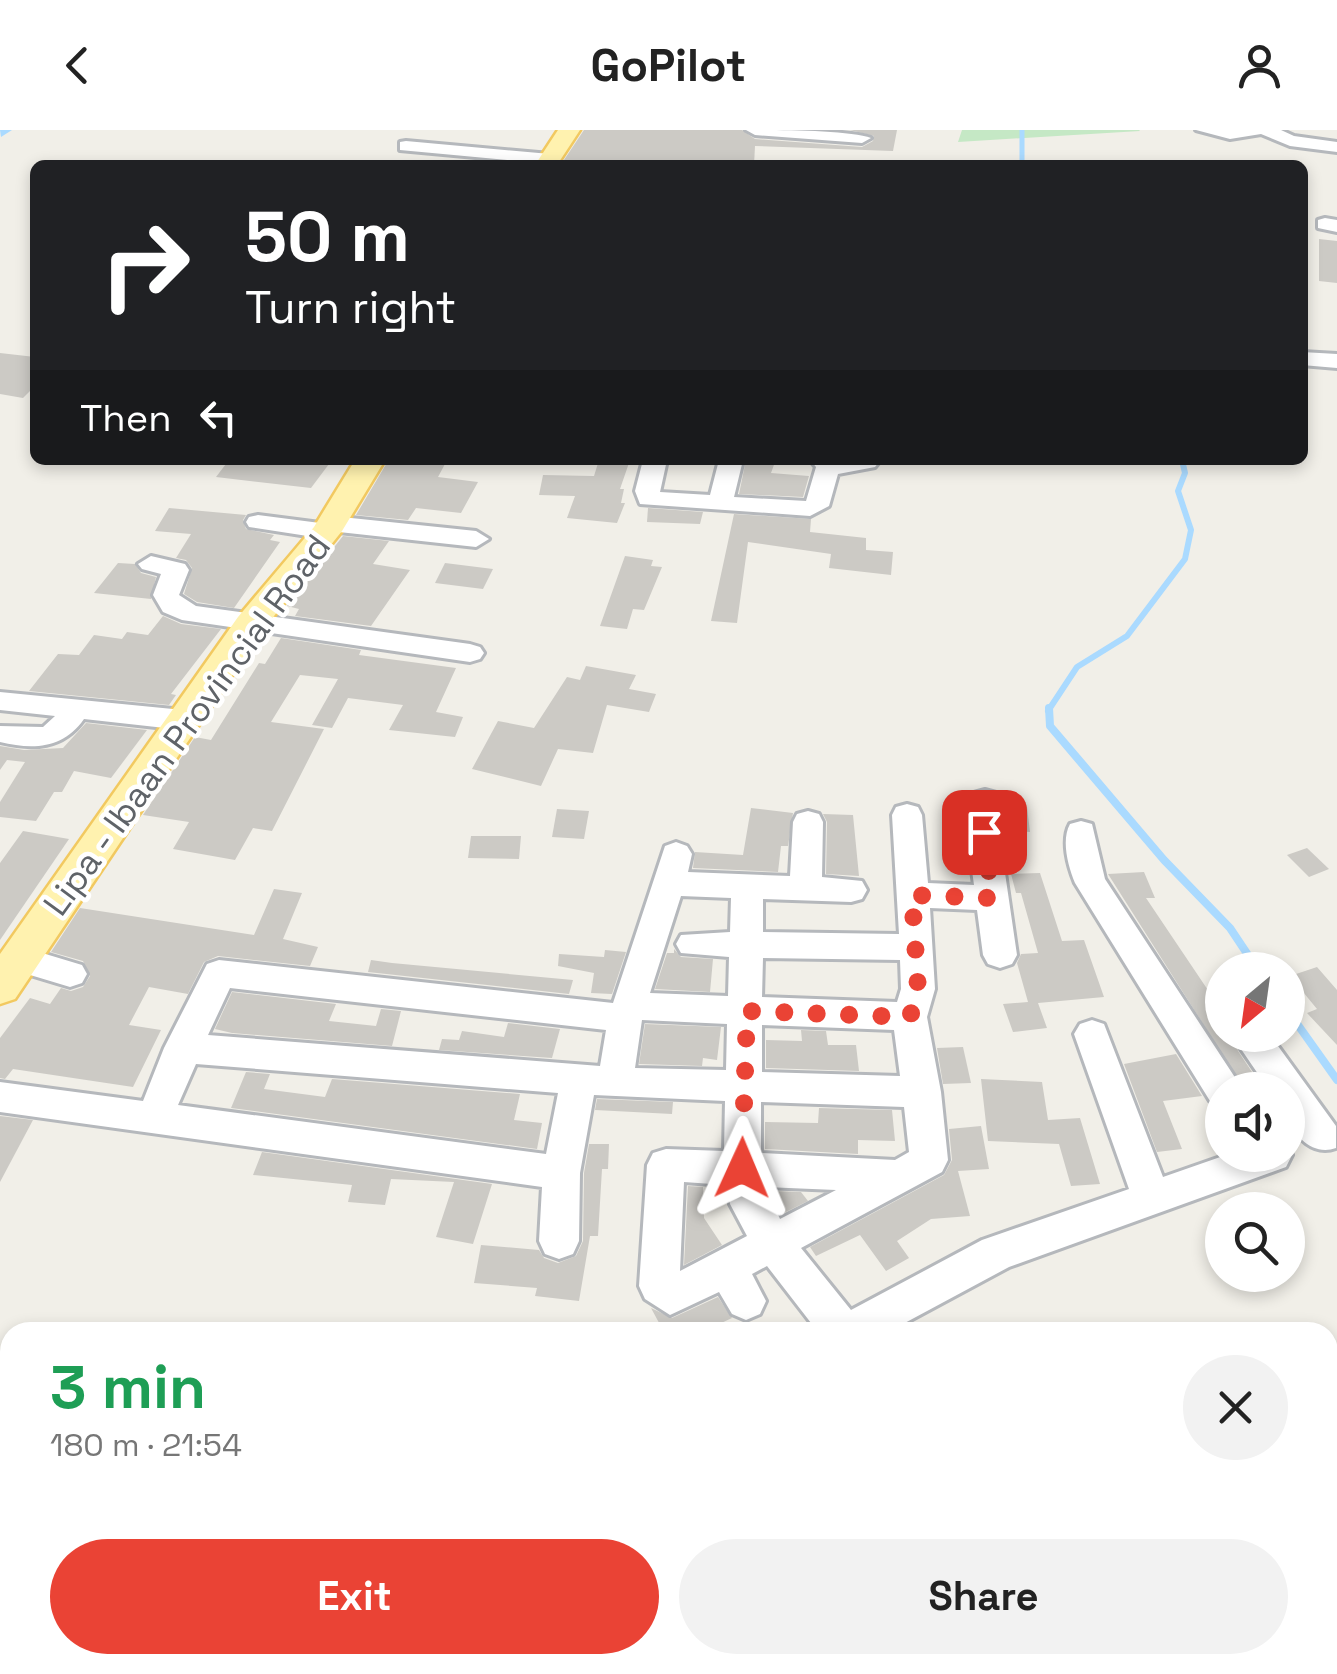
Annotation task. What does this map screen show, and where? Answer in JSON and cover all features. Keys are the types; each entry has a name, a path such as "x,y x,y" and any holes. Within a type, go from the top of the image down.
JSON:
{"main road":[{"path":"549,160 569,130"},
{"name":"Lipa - Ibaan Provincial Road","path":"11,961 250,624 329,528 367,465"}],"street":[{"path":"755,130 862,138"},
{"path":"1205,130 1230,134 1256,130"},
{"path":"1267,130 1290,141 1337,147"},
{"path":"406,146 530,160"},
{"path":"1308,359 1337,361"},
{"path":"654,465 646,491 649,499 814,508 825,465"},
{"path":"720,504 730,465"},
{"path":"258,522 476,539"},
{"path":"151,564 176,570 166,596 172,606 250,624 470,653"},
{"path":"0,701 183,720"},
{"path":"7,734 47,738 62,730 76,709"},
{"path":"985,801 984,832 1000,955"},
{"path":"899,1177 666,1165 660,1286 664,1293 677,1293 736,1284 773,1243 899,1177 929,1160 910,1017 918,989 907,814"},
{"path":"805,889 808,822"},
{"path":"1082,832 1085,868 1091,883 1173,1006 1212,1072"},
{"path":"615,1082 627,1012 672,869 747,886 851,890"},
{"path":"747,886 742,1168 748,1204 773,1243 838,1322"},
{"path":"912,895 992,898"},
{"path":"693,944 916,947"},
{"path":"11,961 70,974"},
{"path":"154,1117 214,978 225,972 627,1012 747,1011 910,1017"},
{"path":"1092,1034 1151,1196"},
{"path":"182,1048 578,1081 922,1092"},
{"path":"1264,1052 1330,1133 1305,1142"},
{"path":"559,1241 561,1173 578,1081"},
{"path":"0,1097 561,1173"},
{"path":"865,1322 996,1253 1221,1172"}],"green space":[{"path":"962,130 1139,130 1140,131 958,142"}],"building":[{"path":"584,130 742,130 755,139 862,147 873,141 874,136 850,130 897,130 893,151 755,146 754,160 564,160"},
{"path":"1319,239 1337,241 1337,283 1319,281"},
{"path":"0,353 30,356 30,391 23,398 0,394"},
{"path":"225,465 328,465 311,488 216,477"},
{"path":"386,465 444,465 438,477 478,482 461,513 416,508 408,520 356,515"},
{"path":"597,465 628,465 620,489 624,489 621,503 625,503 617,523 567,518 575,496 539,495 543,475 594,476"},
{"path":"745,465 774,465 771,473 809,476 803,497 739,494"},
{"path":"169,508 246,515 246,529 274,535 270,540 280,542 234,608 197,602 184,594 192,568 186,560 176,558 191,534 155,531"},
{"path":"648,508 703,512 700,524 647,522"},
{"path":"734,514 811,519 810,532 866,538 866,550 893,552 891,575 829,568 831,554 748,542 737,623 711,621"},
{"path":"343,536 389,541 373,564 410,570 371,626 295,616 299,609 287,606"},
{"path":"625,556 653,560 651,566 662,567 644,610 633,609 627,629 600,626"},
{"path":"118,563 135,564 141,573 156,577 151,599 94,593"},
{"path":"445,563 493,569 483,589 435,583"},
{"path":"163,616 181,624 221,629 171,694 176,695 169,705 29,691 58,654 79,655 94,635 122,639 127,632 148,635"},
{"path":"281,638 361,650 359,655 456,668 436,712 463,717 455,737 389,730 403,705 348,698 332,728 312,725 338,679 300,675 271,722 324,729 272,831 253,828 235,860 173,849 189,822 143,815 195,737 211,740 259,663 265,664"},
{"path":"586,666 636,675 629,689 656,694 649,712 607,705 593,753 558,749 541,786 472,769 498,721 534,728 567,677 580,680"},
{"path":"86,723 147,730 111,778 74,771 62,792 54,792 36,821 0,817 0,802 25,762 7,760 0,770 0,746 24,750 63,748"},
{"path":"1004,806 1027,807 1030,832 1003,830"},
{"path":"751,808 793,813 788,846 781,846 778,872 693,868 695,852 743,855"},
{"path":"557,809 589,811 584,839 552,837"},
{"path":"823,814 853,815 859,876 826,874 827,822"},
{"path":"23,831 69,839 0,940 0,863"},
{"path":"471,836 521,836 519,859 468,858"},
{"path":"1307,848 1329,869 1309,877 1287,855"},
{"path":"1144,872 1155,898 1146,898 1205,986 1205,1027 1108,874"},
{"path":"1040,873 1062,941 1084,940 1104,997 1038,1003 1047,1028 1013,1032 1003,1004 1028,1002 1017,963 1021,954 1038,953 1021,893 1016,893 1011,874"},
{"path":"274,889 302,893 283,939 318,947 310,966 218,956 204,962 188,994 149,987 129,1025 161,1030 133,1087 13,1069 5,1079 0,1078 0,1038 30,998 50,1004 61,988 71,991 83,987 90,976 83,961 51,952 80,908 254,935"},
{"path":"674,949 681,957 713,959 710,992 655,989 667,953 674,953"},
{"path":"605,950 626,952 612,994 591,993 594,973 558,966 559,954 604,957"},
{"path":"371,960 573,980 569,994 368,972"},
{"path":"1317,967 1337,990 1337,1045 1307,1013 1317,1009 1305,994 1305,971"},
{"path":"232,992 336,1004 329,1021 376,1026 381,1009 401,1011 392,1046 232,1033 215,1029"},
{"path":"508,1023 560,1029 552,1058 439,1050 442,1039 459,1040 462,1031 504,1037"},
{"path":"645,1024 721,1027 717,1060 703,1058 702,1066 639,1064"},
{"path":"801,1030 826,1031 828,1045 856,1045 859,1071 766,1068 766,1040 802,1041"},
{"path":"963,1047 971,1083 943,1084 937,1048"},
{"path":"1221,1052 1239,1052 1252,1072 1234,1072"},
{"path":"1176,1054 1202,1096 1163,1101 1182,1149 1157,1152 1124,1064"},
{"path":"246,1072 270,1074 264,1089 325,1097 332,1079 520,1094 514,1120 542,1123 537,1149 231,1108"},
{"path":"981,1079 1042,1082 1048,1120 1080,1118 1100,1184 1071,1186 1059,1144 988,1141"},
{"path":"597,1099 673,1102 672,1114 595,1110"},
{"path":"819,1108 892,1110 895,1141 858,1140 858,1154 765,1149 765,1122 818,1123"},
{"path":"0,1116 33,1120 0,1182"},
{"path":"981,1126 989,1169 958,1171 970,1216 931,1219 897,1241 909,1258 886,1271 860,1235 816,1256 810,1247 944,1175 952,1160 949,1129"},
{"path":"589,1144 609,1144 608,1169 602,1169 598,1236 590,1236 579,1301 535,1296 537,1288 474,1283 481,1245 539,1250 544,1258 558,1263 576,1256 583,1241 584,1173"},
{"path":"262,1152 492,1184 473,1244 436,1237 454,1182 391,1179 385,1205 348,1202 352,1185 253,1175"},
{"path":"688,1186 703,1187 704,1218 722,1245 684,1265"},
{"path":"771,1191 801,1192 808,1201 782,1214"},
{"path":"718,1297 732,1318 723,1322 659,1322 651,1308 672,1318"}],"waterway":[{"path":"1022,130 1022,160"},
{"path":"1049,709 1077,667 1127,636 1185,559 1191,530 1178,491 1185,473 1183,465"},
{"path":"1049,709 1050,726 1164,860 1230,928 1246,952"},
{"path":"1305,1035 1337,1080"}],"route":[{"path":"742,1168 747,1011 910,1017 918,989 912,895 992,898 984,832"}]}
